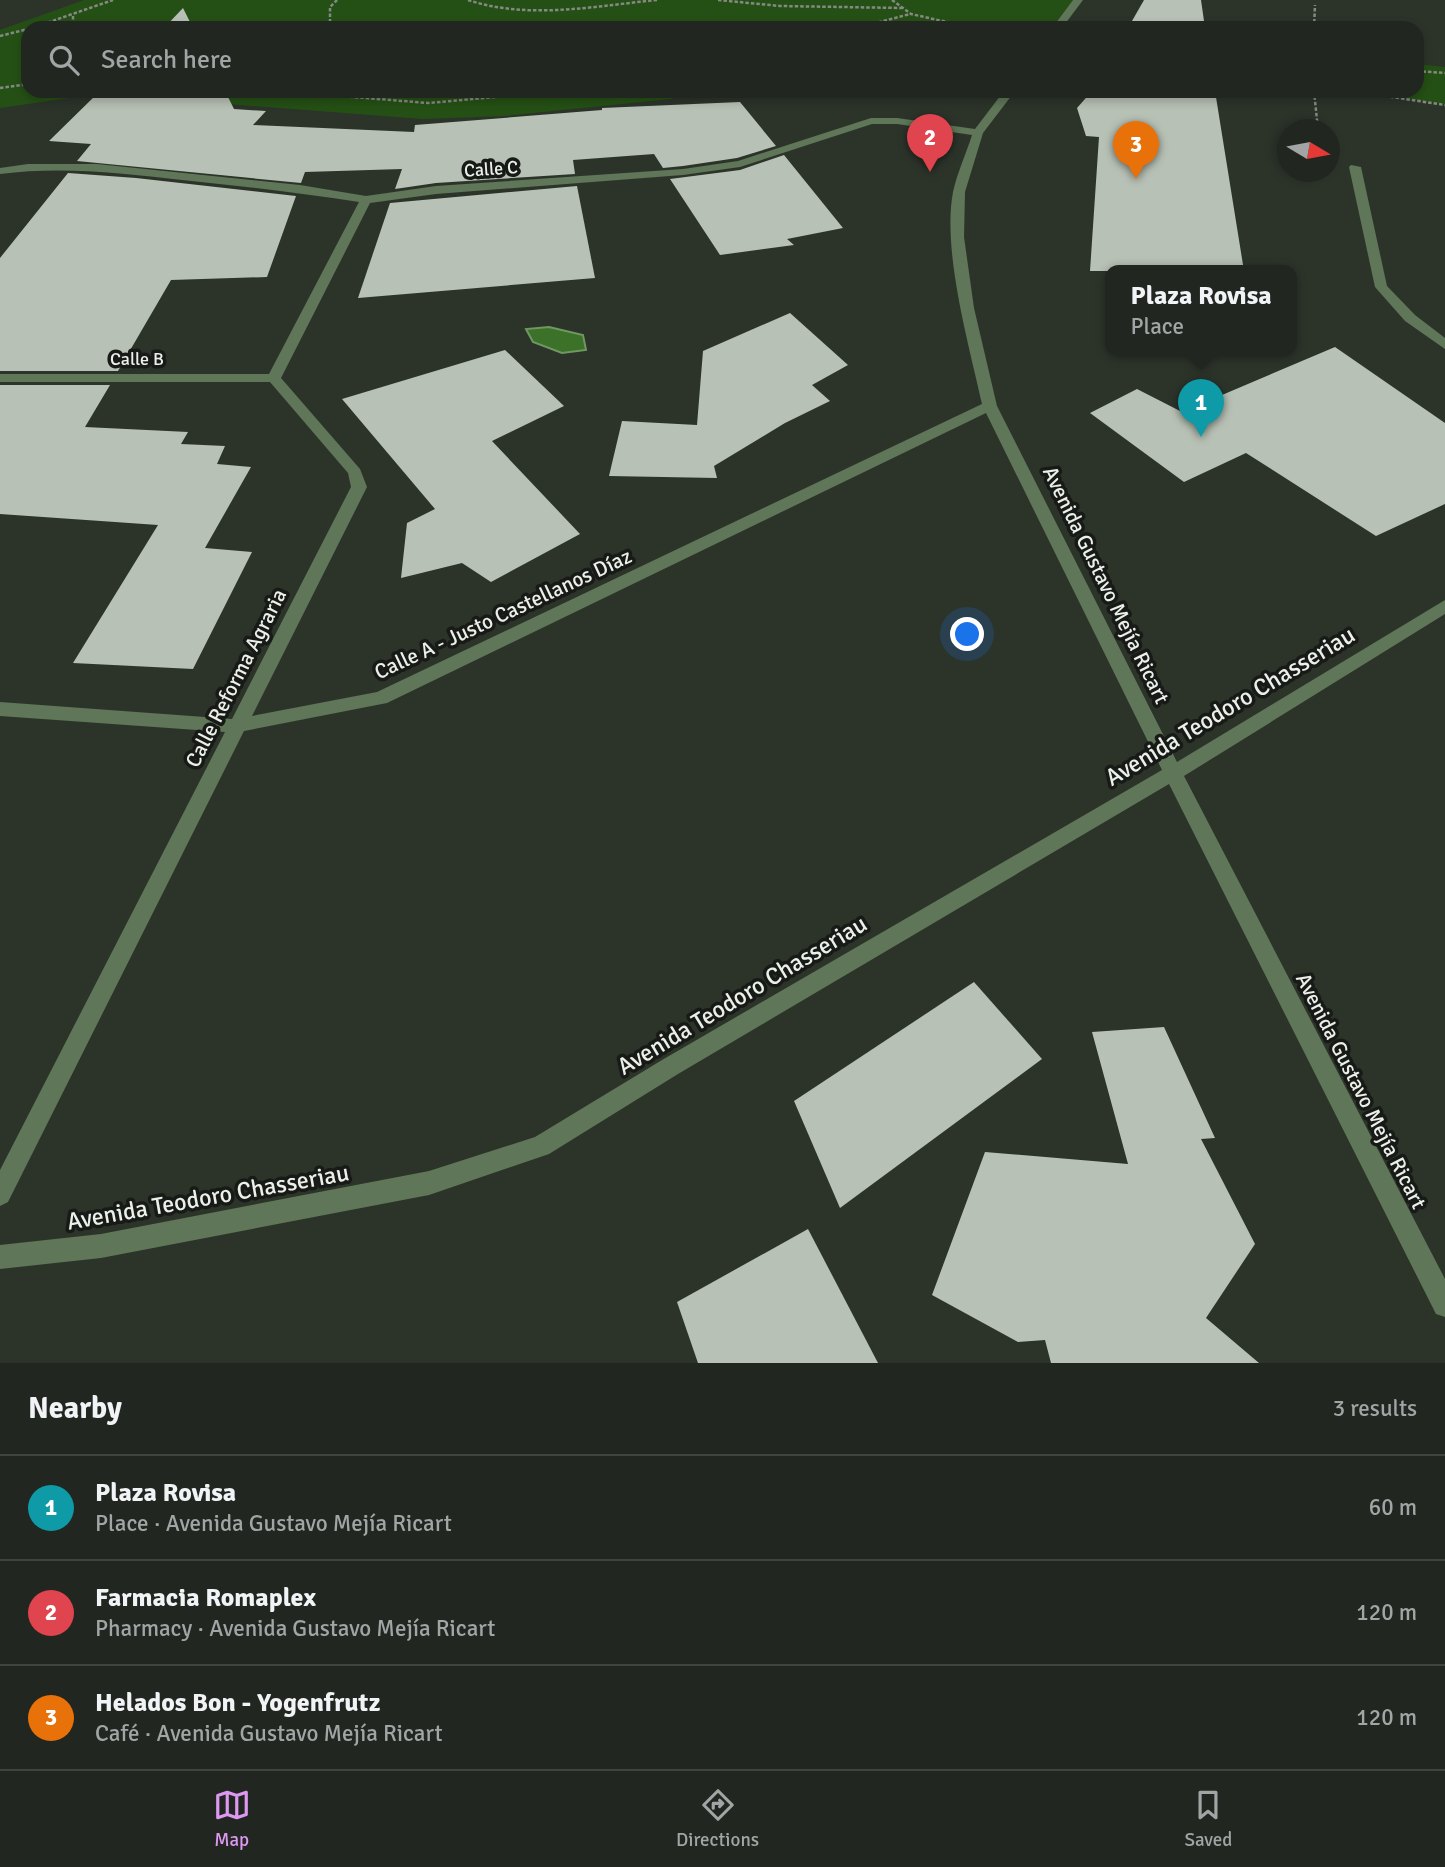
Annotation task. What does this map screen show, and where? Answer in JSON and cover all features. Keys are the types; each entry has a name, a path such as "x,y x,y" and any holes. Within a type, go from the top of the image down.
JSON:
{"street":[{"path":"1062,21 1079,0"},
{"name":"Avenida Gustavo Mejía Ricart","path":"1005,98 978,133 959,192 958,236 967,308 990,406 1173,773 1445,1305"},
{"name":"Calle C","path":"0,172 28,167 97,167 300,189 366,200 436,190 683,172 740,164 872,121 897,121 978,133"},
{"path":"1356,167 1381,287 1410,318 1445,345"},
{"path":"274,378 366,200"},
{"name":"Calle B","path":"0,378 274,378"},
{"name":"Calle Reforma Agraria","path":"0,1194 359,487 355,472 274,378"},
{"name":"Calle A - Justo Castellanos Díaz","path":"0,709 237,726 382,698 990,406"},
{"name":"Avenida Teodoro Chasseriau","path":"0,1257 101,1246 429,1183 541,1146 670,1067 1173,773 1445,606"}],"path":[{"path":"56,21 113,0"},
{"path":"330,21 330,7 337,0"},
{"path":"468,0 499,9 524,10 657,0"},
{"path":"718,0 780,6 902,8"},
{"path":"892,0 911,14 942,21"},
{"path":"1314,21 1315,5"},
{"path":"884,21 911,14"},
{"path":"72,16 72,21"},
{"path":"0,36 21,31"},
{"path":"1424,72 1445,73"},
{"path":"0,88 21,85"},
{"path":"366,98 428,103 484,98"},
{"path":"1315,98 1317,119"},
{"path":"1398,98 1445,105"}],"shaded area":[{"path":"84,0 1073,0 1056,21 25,21"},
{"path":"21,22 21,98 69,98 0,108 0,30"},
{"path":"1424,65 1445,67 1445,104 1402,98 1424,98"},
{"path":"149,98 674,98 504,116 423,119"},
{"path":"549,327 583,335 586,350 562,353 533,342 526,329"}],"building":[{"path":"1144,0 1201,0 1204,21 1132,21"},
{"path":"183,8 190,21 171,21"},
{"path":"93,98 228,98 234,109 266,111 253,125 414,132 415,125 602,108 740,102 776,146 737,158 683,166 663,168 654,154 573,160 575,174 436,183 395,189 402,169 305,172 301,183 77,161 91,144 49,141"},
{"path":"1086,98 1216,98 1243,265 1105,265 1105,271 1090,271 1099,137 1086,136 1077,108"},
{"path":"784,155 843,228 787,239 794,245 720,255 670,179 740,170"},
{"path":"68,173 296,196 267,277 171,280 118,371 0,371 0,258"},
{"path":"577,186 595,278 358,298 390,203"},
{"path":"790,313 848,365 812,385 830,401 785,423 714,466 717,478 609,476 622,421 697,425 703,351"},
{"path":"1335,347 1445,423 1445,504 1376,536 1246,453 1184,482 1090,413 1137,389 1182,412"},
{"path":"505,350 564,406 492,441 580,534 491,582 462,563 401,578 407,523 435,509 342,399"},
{"path":"0,385 110,385 85,427 188,432 181,444 225,446 217,464 251,467 205,548 252,552 193,669 73,663 158,525 0,514"},
{"path":"974,982 1042,1059 840,1208 794,1101"},
{"path":"1164,1027 1215,1138 1201,1139 1255,1244 1206,1318 1259,1363 1051,1363 1045,1340 1018,1342 932,1295 985,1152 1128,1164 1092,1032"},
{"path":"808,1229 878,1363 698,1363 677,1302"}],"place":[{"name":"Farmacia Romaplex","path":"930,172"},
{"name":"Helados Bon - Yogenfrutz","path":"1136,179"},
{"name":"Plaza Rovisa","path":"1201,437"}]}
